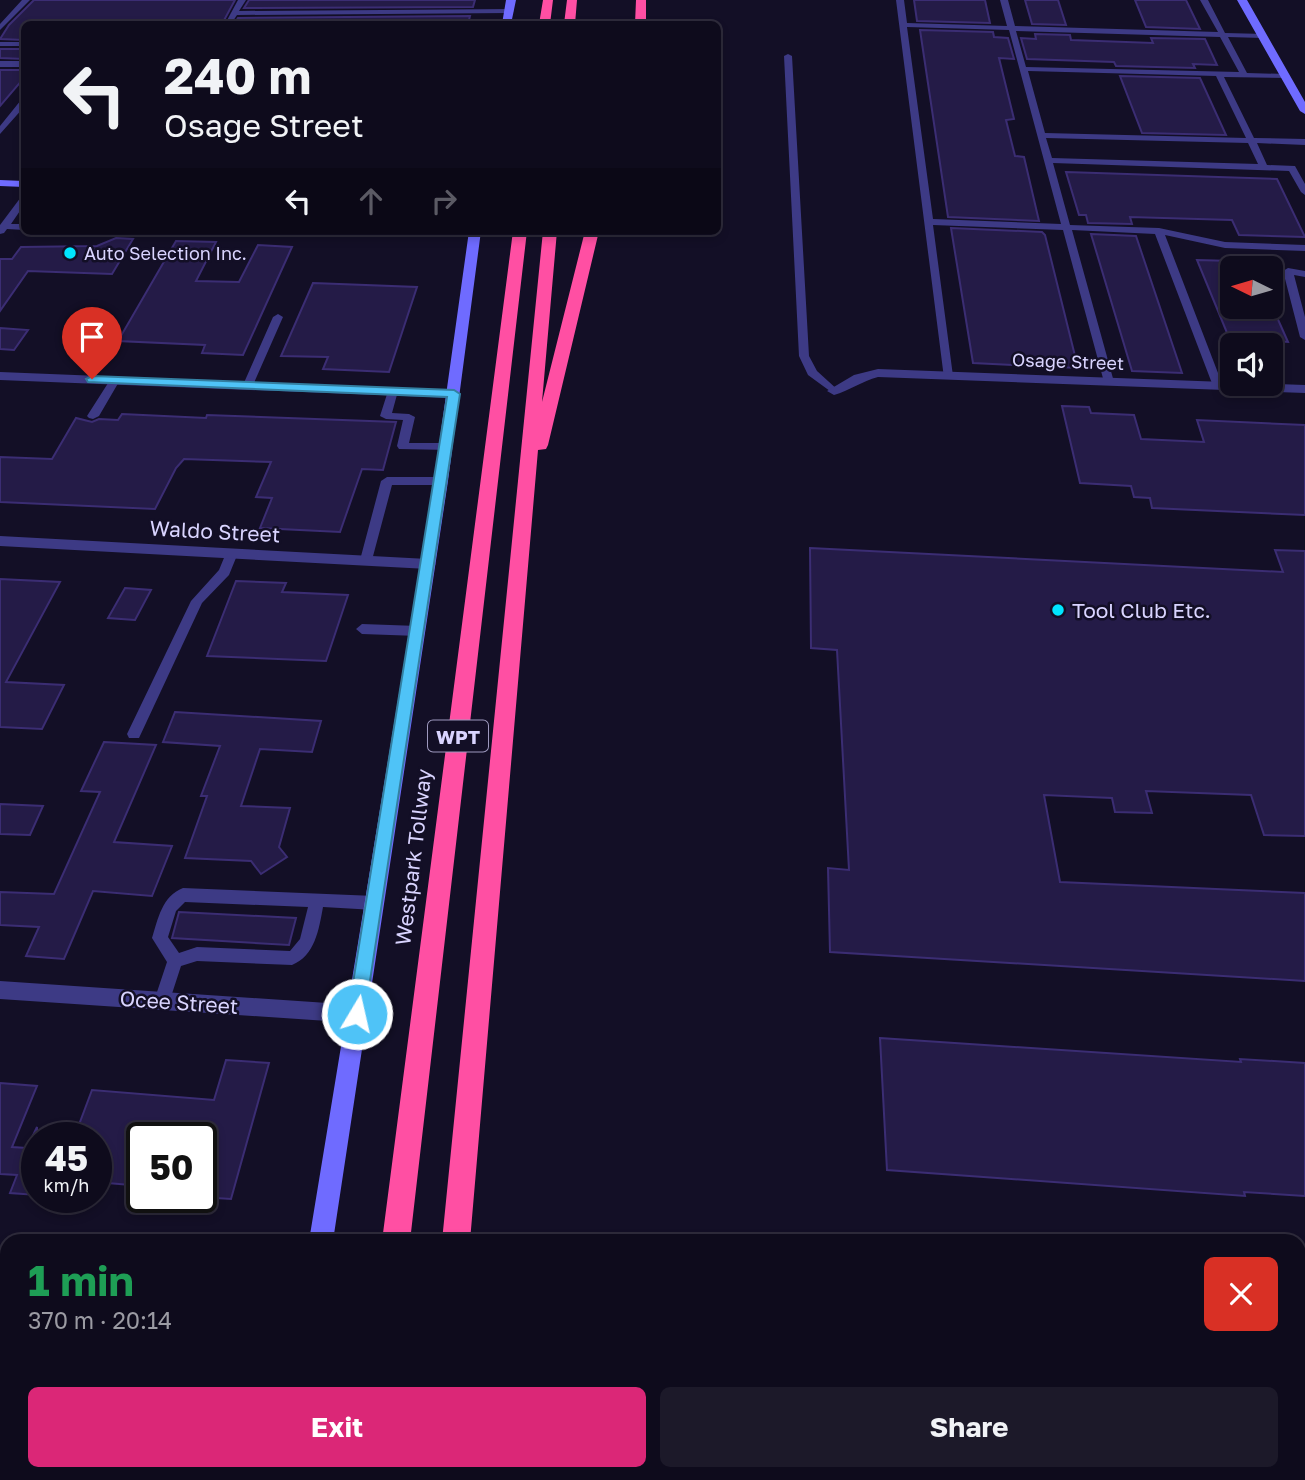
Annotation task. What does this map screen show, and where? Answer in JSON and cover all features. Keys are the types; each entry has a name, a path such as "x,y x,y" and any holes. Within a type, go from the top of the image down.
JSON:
{"highway":[{"path":"545,21 548,0"},
{"path":"570,21 572,0"},
{"path":"641,0 641,21"},
{"name":"Westpark Tollway","path":"397,1234 520,235"},
{"name":"WPT","path":"457,1234 550,235"},
{"path":"521,525 591,235"}],"main road":[{"path":"1242,0 1305,111"},
{"path":"0,183 21,184"},
{"path":"322,1234 441,481 474,235"}],"street":[{"path":"0,64 21,64"},
{"name":"Osage Street","path":"834,391 859,378 878,373 1305,389"},
{"path":"0,376 454,394"},
{"name":"Waldo Street","path":"0,541 428,564"},
{"name":"Ocee Street","path":"0,990 357,1014"}],"lane":[{"path":"0,28 26,0"},
{"path":"230,21 242,0"},
{"path":"900,0 948,376"},
{"path":"1004,0 1110,382"},
{"path":"1204,0 1244,75"},
{"path":"235,13 511,5"},
{"path":"904,25 1262,36"},
{"path":"0,44 21,44"},
{"path":"788,57 804,356 812,373 834,391"},
{"path":"1023,69 1286,76"},
{"path":"1219,75 1264,167"},
{"path":"0,131 21,106"},
{"path":"1042,139 1254,145 1305,142"},
{"path":"1254,145 1305,151"},
{"path":"1047,160 1292,168 1305,192"},
{"path":"2,229 21,203"},
{"path":"928,222 1159,231 1225,245 1305,248"},
{"path":"2,229 21,227"},
{"path":"1159,231 1218,386"},
{"path":"1305,274 1288,271 1305,337"},
{"path":"248,385 278,317"},
{"path":"93,416 116,380"},
{"path":"393,391 386,416 409,417 403,446 446,447"},
{"path":"366,561 387,481 441,481"},
{"path":"135,734 197,601 225,572 232,553"},
{"path":"362,629 418,631"},
{"path":"175,961 160,938 172,904 183,895 375,903"},
{"path":"175,961 197,954 292,958 300,954 305,947 317,900"},
{"path":"162,1001 175,961"}],"building":[{"path":"34,0 235,0 224,21 21,21 21,40 0,39 9,25"},
{"path":"249,0 475,0 473,7 244,8"},
{"path":"914,0 985,0 990,23 917,21"},
{"path":"1025,0 1058,0 1066,25 1032,24"},
{"path":"1135,0 1186,0 1200,29 1146,27"},
{"path":"470,16 469,21 236,21 238,18"},
{"path":"920,30 993,32 994,37 1008,38 1014,59 999,58 1014,119 1006,120 1015,156 1024,157 1039,221 948,217"},
{"path":"1035,34 1070,35 1071,40 1153,43 1151,38 1205,39 1217,65 1193,64 1195,68 1116,66 1114,62 1027,59 1021,38 1036,39"},
{"path":"0,49 21,49 21,59 0,58"},
{"path":"0,70 21,70 21,82 0,106"},
{"path":"1120,76 1200,78 1226,135 1142,133"},
{"path":"1066,172 1277,179 1305,237 1239,235 1232,220 1130,217 1132,224 1088,223 1086,215 1079,215"},
{"path":"951,228 1042,232 1045,235 1078,368 973,363"},
{"path":"1091,234 1136,236 1182,373 1132,371"},
{"name":"Auto Selection Inc.","path":"116,238 133,239 112,274 28,271 0,311 0,259 12,259 21,247 97,246"},
{"path":"176,241 216,242 196,281 239,282 258,245 292,247 243,355 202,353 205,345 118,341"},
{"path":"1197,260 1220,261 1220,316"},
{"path":"313,283 417,287 389,372 323,369 328,357 281,356"},
{"path":"1221,319 1278,319 1288,342 1283,342 1283,333 1227,333"},
{"path":"0,328 28,330 14,350 0,349"},
{"path":"1062,406 1089,407 1091,413 1134,415 1141,439 1204,442 1197,420 1305,425 1305,515 1152,508 1150,498 1134,497 1131,486 1080,483"},
{"path":"122,414 396,422 383,470 362,469 340,532 260,528 272,498 256,497 271,462 184,459 176,468 155,509 0,502 0,457 52,459 76,418 92,422 99,419 118,420"},
{"path":"810,548 1283,572 1275,550 1305,551 1305,836 1264,835 1251,795 1146,791 1152,813 1115,812 1112,798 1044,795 1060,882 1305,893 1305,981 830,952 828,868 849,870 837,650 811,648"},
{"path":"0,579 60,582 6,682 64,685 42,729 0,727"},
{"path":"236,581 286,583 282,592 348,595 326,661 207,656"},
{"path":"125,588 151,590 135,620 108,618"},
{"path":"175,712 321,721 312,752 260,749 241,806 290,808 279,847 287,857 261,874 251,861 185,858 207,796 201,796 220,746 163,742"},
{"path":"104,742 156,745 114,842 172,846 152,896 93,891 64,959 26,956 39,927 0,925 0,892 54,894 100,792 81,791"},
{"path":"0,804 43,806 30,835 0,834"},
{"path":"179,912 296,918 289,945 172,938"},
{"path":"880,1038 1241,1062 1240,1059 1305,1063 1305,1196 1244,1192 1245,1196 887,1170"},
{"path":"226,1060 269,1063 231,1199 217,1198 217,1122 126,1122 126,1185 112,1183 112,1122 80,1122 92,1090 214,1100"},
{"path":"0,1083 37,1086 12,1147 21,1148 21,1194 10,1193 17,1175 0,1174"}],"place":[{"name":"Auto Selection Inc.","path":"70,253"},
{"name":"Tool Club Etc.","path":"1058,610"}],"route":[{"path":"92,379 454,394 357,1014"}]}
